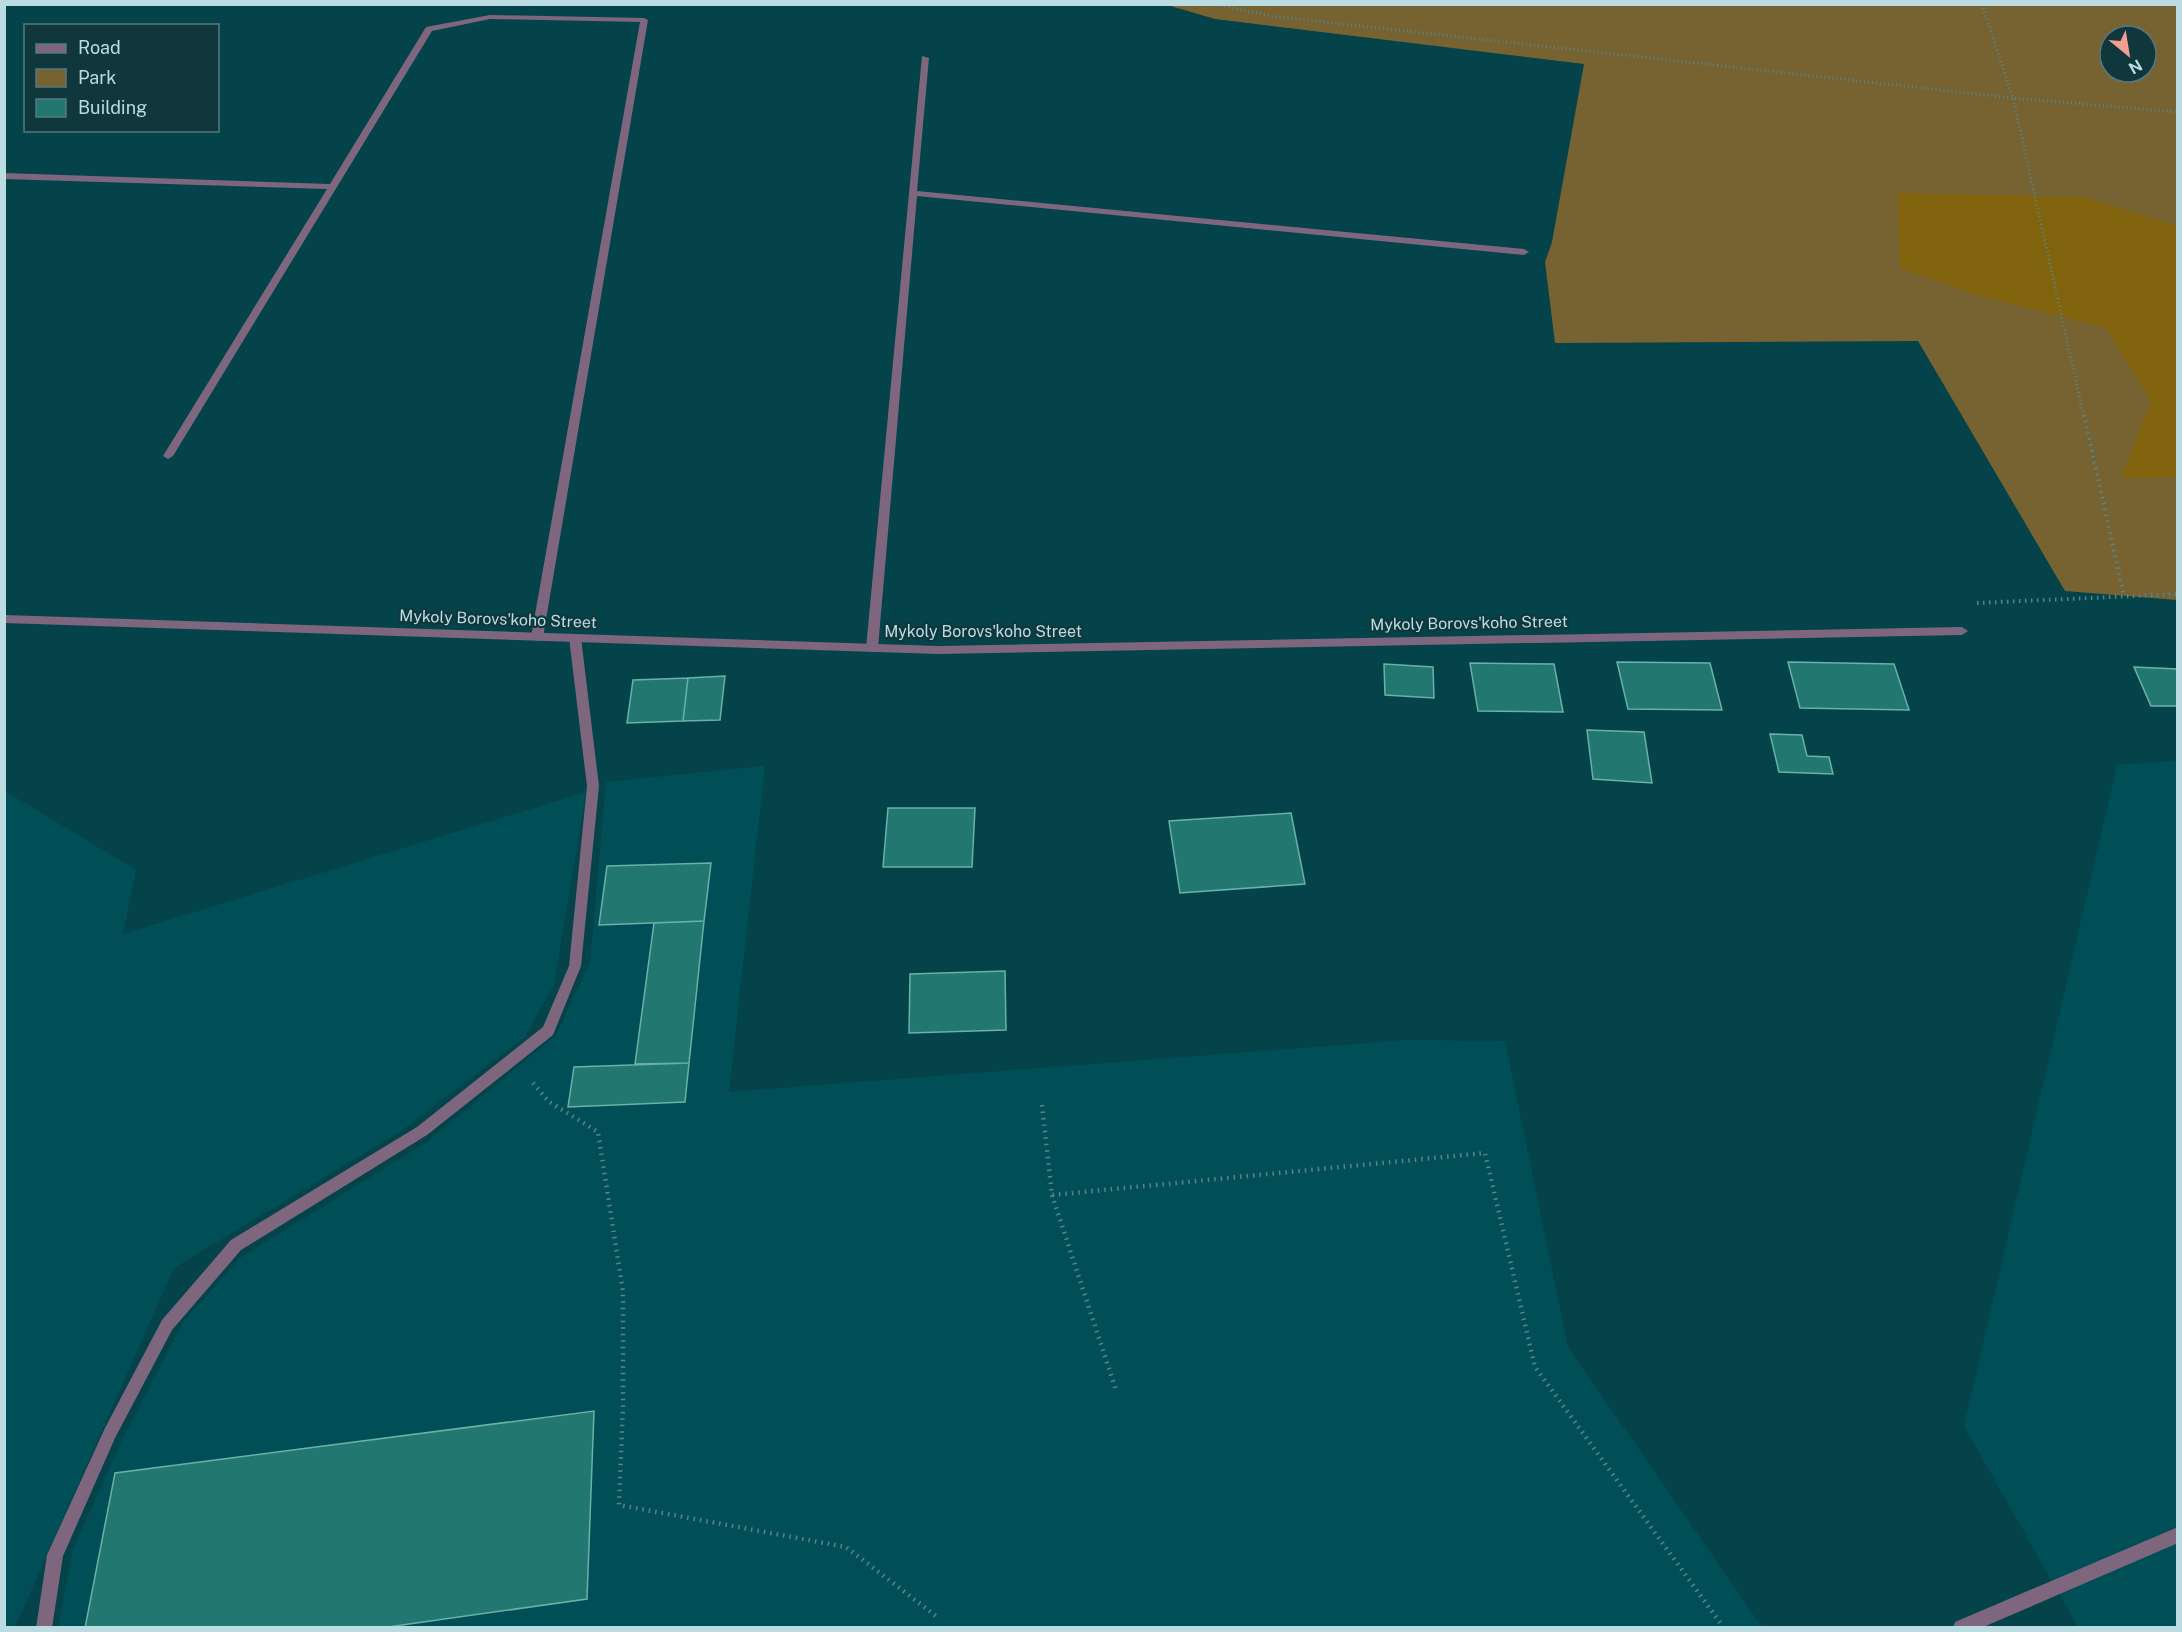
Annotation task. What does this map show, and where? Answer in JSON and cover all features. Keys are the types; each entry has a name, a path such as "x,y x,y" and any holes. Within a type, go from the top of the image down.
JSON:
{"street":[{"path":"168,456 429,29 490,17 644,20 537,637"},
{"path":"872,648 926,58"},
{"path":"4,176 334,187"},
{"path":"914,193 1524,252"},
{"name":"Mykoly Borovs'koho Street","path":"4,619 950,650 1962,631"},
{"path":"44,1628 55,1555 110,1433 167,1325 236,1245 422,1131 548,1031 575,966 593,786 575,638"},
{"path":"1961,1628 2178,1535"}],"path":[{"path":"1217,4 1270,16 2013,98 2178,112"},
{"path":"1982,4 2013,98 2124,596"},
{"path":"1962,631 1973,604 2178,594"},
{"path":"513,1059 548,1101 598,1132 623,1292 623,1405 619,1505 846,1547 936,1616"},
{"path":"1042,1105 1052,1195 1116,1390"},
{"path":"1052,1195 1485,1153 1535,1367 1724,1628"}],"shaded area":[{"path":"1898,193 2084,197 2177,226 2177,477 2121,478 2151,401 2106,328 1974,294 1900,268"},
{"path":"2177,761 2177,1627 2078,1627 1964,1426 2117,765"},
{"path":"765,766 729,1092 1407,1040 1505,1041 1568,1347 1762,1627 58,1628 73,1549 122,1440 184,1321 240,1258 427,1142 556,1035 590,962 606,782"},
{"path":"5,791 136,870 123,934 586,792 554,985 525,1037 401,1131 174,1268 15,1627 5,1628"}],"green space":[{"path":"1167,5 2177,5 2177,600 2065,591 1918,341 1555,343 1545,262 1552,242 1584,64 1215,19"}],"building":[{"path":"1617,662 1710,663 1722,710 1628,709"},
{"path":"1788,662 1894,664 1909,710 1800,708"},
{"path":"1470,663 1554,664 1563,712 1478,711"},
{"path":"1384,664 1433,667 1434,698 1385,695"},
{"path":"2134,667 2178,669 2178,706 2151,706"},
{"path":"725,676 720,720 683,721 688,678"},
{"path":"688,678 683,721 627,723 633,680"},
{"path":"1587,730 1644,732 1652,783 1593,779"},
{"path":"1770,734 1802,735 1807,756 1829,757 1833,774 1779,772"},
{"path":"888,808 975,808 972,867 883,867"},
{"path":"1291,813 1305,884 1180,893 1169,821"},
{"path":"711,863 704,921 599,925 607,866"},
{"path":"704,921 689,1063 635,1064 654,923"},
{"path":"1005,971 1006,1030 909,1033 910,974"},
{"path":"689,1063 685,1102 568,1107 574,1067"},
{"path":"594,1411 587,1599 381,1628 85,1628 115,1473"}]}
